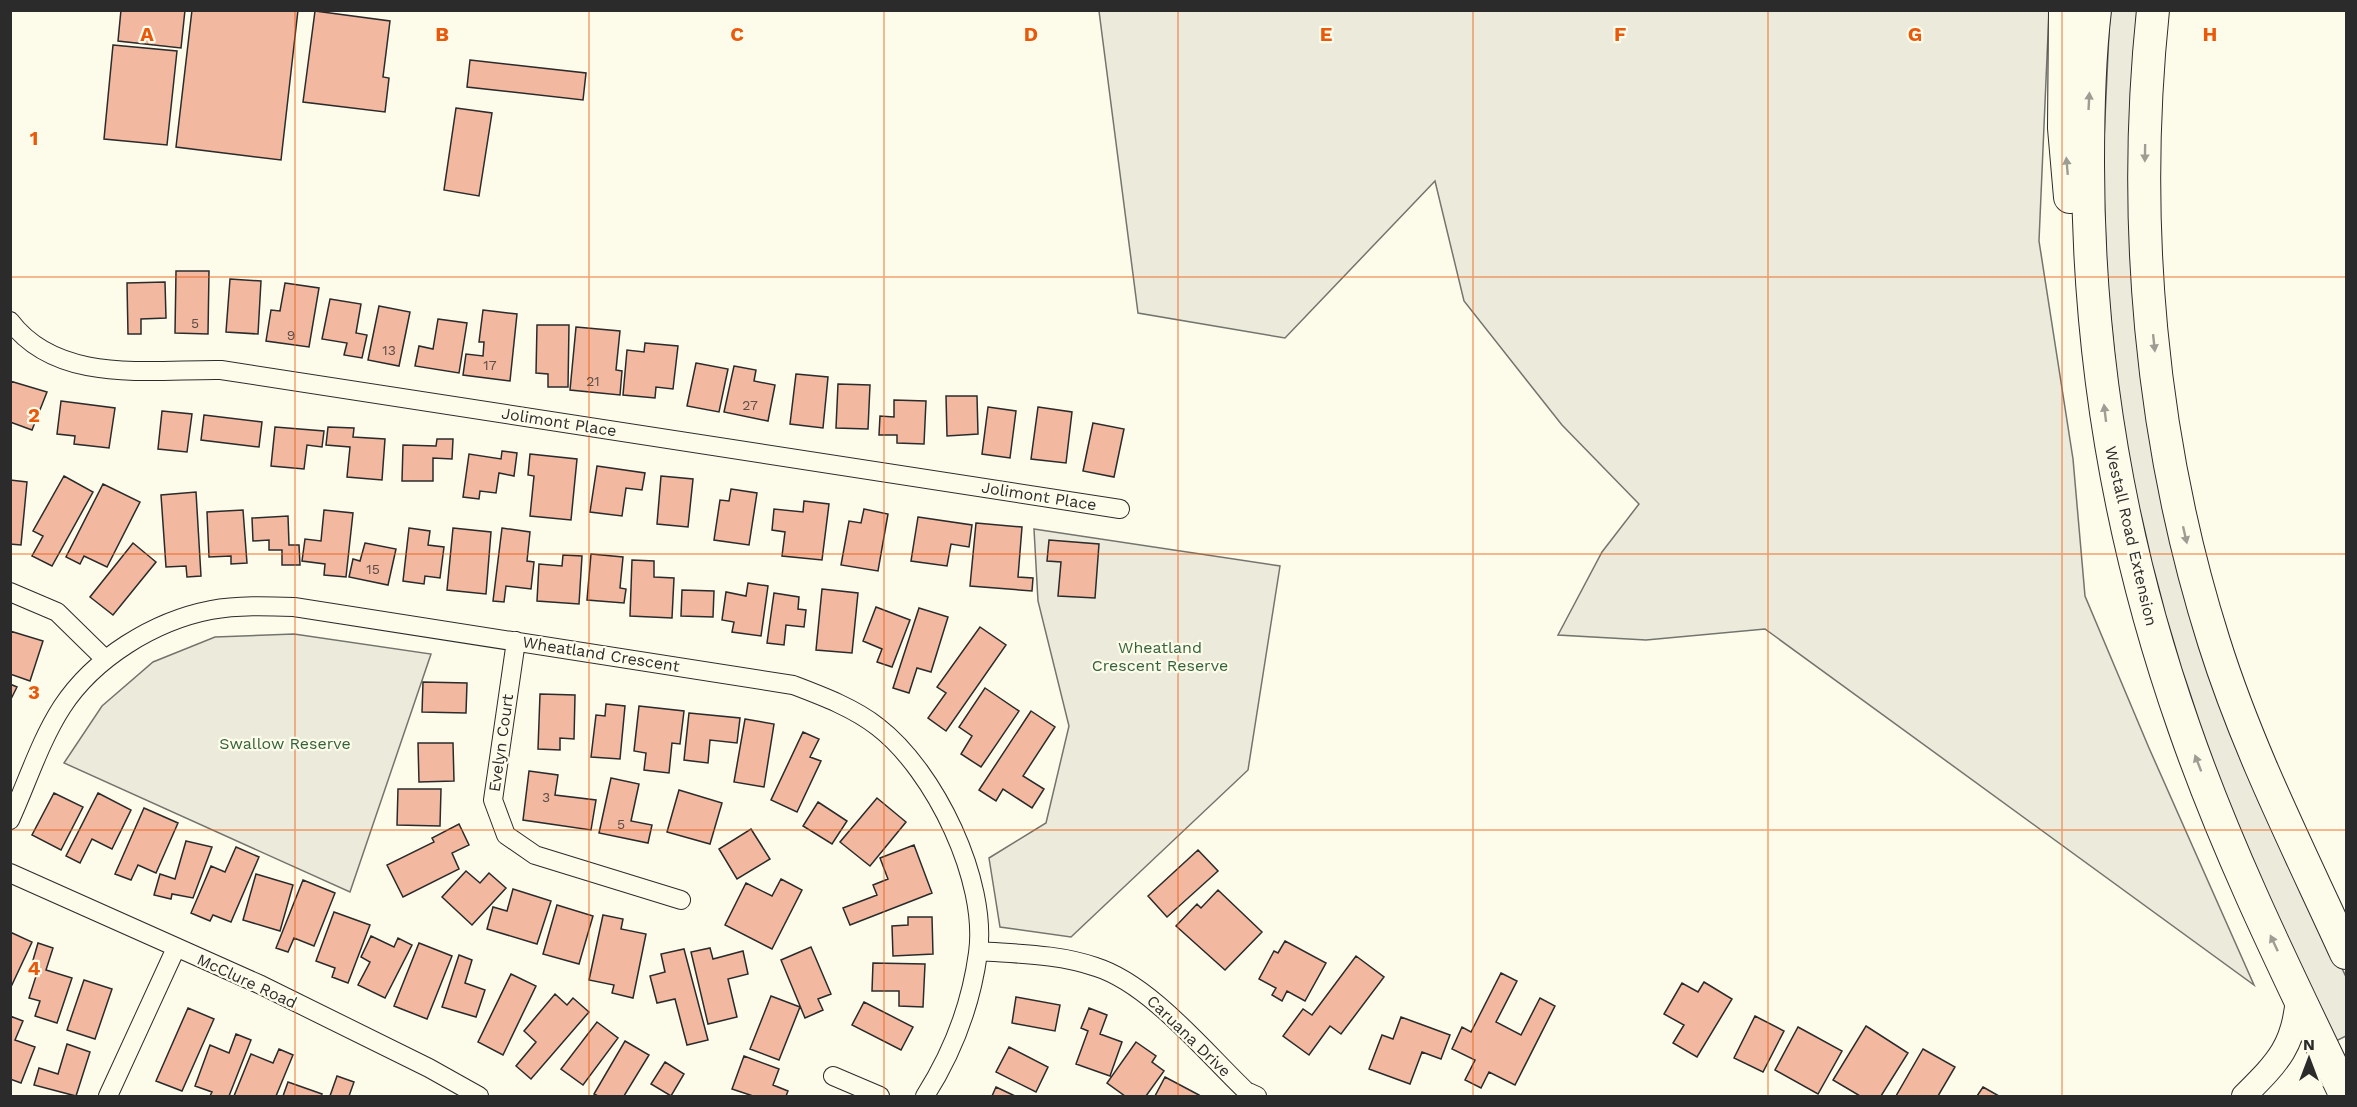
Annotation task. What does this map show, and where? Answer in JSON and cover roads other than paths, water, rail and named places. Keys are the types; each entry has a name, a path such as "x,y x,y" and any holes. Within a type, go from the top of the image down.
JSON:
{"highway":[{"path":"2065,10 2064,128 2069,194 2092,285"},
{"name":"Westall Road Extension","path":"2095,10 2088,109 2092,285 2106,423 2142,595 2184,728 2229,846 2346,1096"},
{"path":"2153,10 2144,164 2146,243 2157,366 2170,456 2195,576 2214,642 2242,721 2284,822 2346,953"}],"main road":[{"path":"2242,721 2288,795 2346,918"},
{"path":"2244,1096 2287,1048 2294,1032 2298,996"}],"street":[{"name":"Jolimont Place","path":"10,321 20,334 54,358 88,368 221,370 1120,509"},
{"path":"10,592 57,612 105,659"},
{"name":"Wheatland Crescent","path":"10,820 61,709 84,679 105,659 156,630 187,616 212,610 266,606 294,607 793,685 838,704 878,727 921,773 944,810 960,845 972,886 979,951 968,1006 952,1050 925,1096"},
{"name":"Evelyn Court","path":"516,641 493,800 506,835 535,855 681,900"},
{"name":"McClure Road","path":"10,873 261,985 429,1068 479,1096"},
{"path":"108,1096 176,948"},
{"name":"Caruana Drive","path":"979,951 1041,955 1097,967 1147,994 1249,1095"},
{"path":"833,1076 880,1096"}],"park label":[{"name":"Wheatland Crescent Reserve","path":"1160,656"},
{"name":"Swallow Reserve","path":"285,743"}]}
